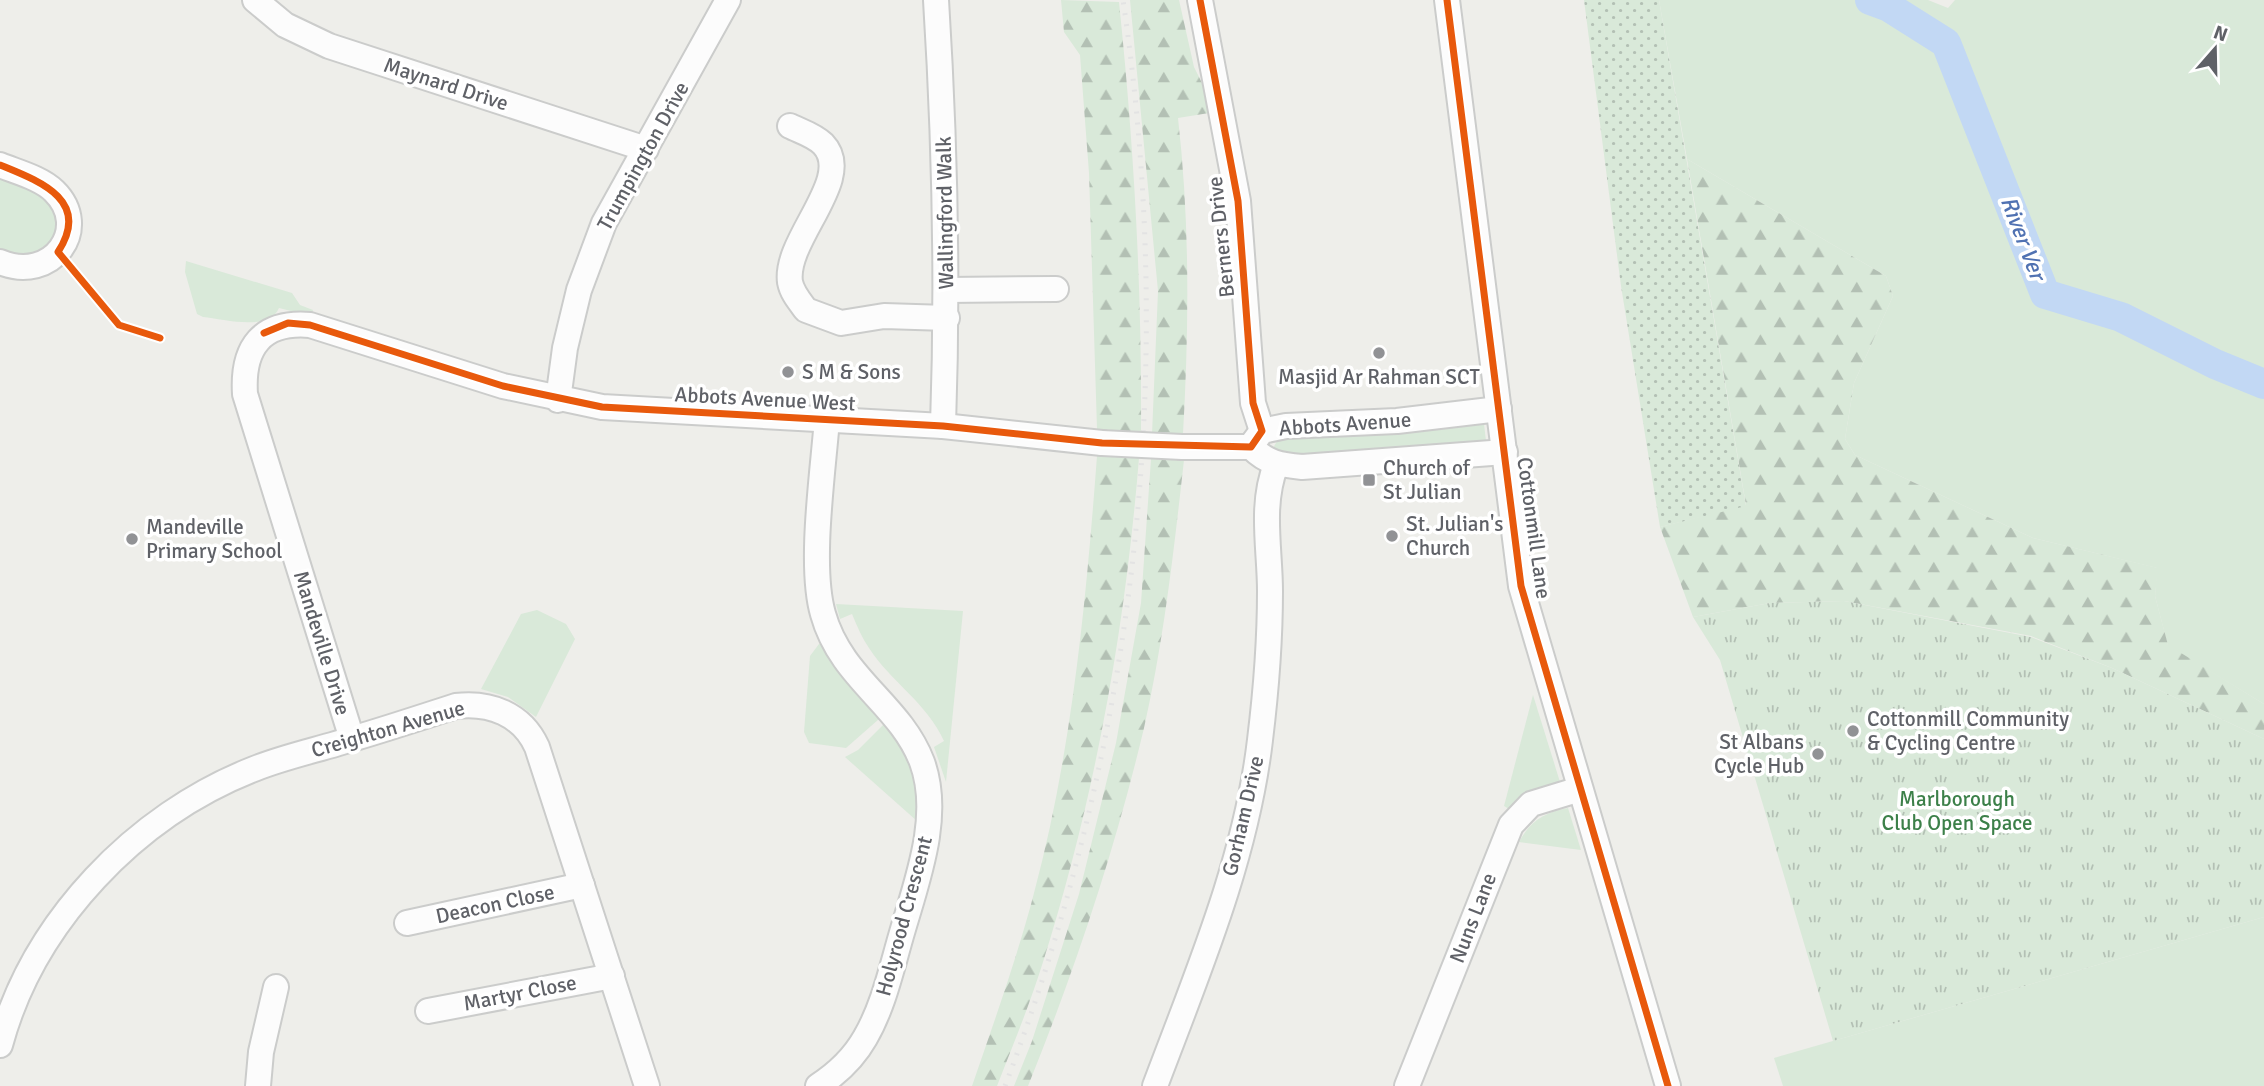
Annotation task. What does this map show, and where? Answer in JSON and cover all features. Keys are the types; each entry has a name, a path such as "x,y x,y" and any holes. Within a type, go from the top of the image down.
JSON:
{"street":[{"name":"Maynard Drive","path":"255,0 285,24 328,46 646,149"},
{"name":"Trumpington Drive","path":"558,400 565,348 579,290 604,223 728,0"},
{"name":"Wallingford Walk","path":"936,0 946,179 947,318 943,426"},
{"name":"Berners Drive","path":"1199,0 1238,201 1256,439"},
{"name":"Cottonmill Lane","path":"1447,0 1521,586 1668,1086"},
{"path":"790,126 823,144 833,164 831,178 796,247 791,267 790,284 806,310 841,323 884,316 947,318"},
{"path":"0,165 52,189 65,207 68,231 64,243 48,262 23,269 0,262"},
{"path":"947,290 1056,289"},
{"name":"Abbots Avenue West","path":"288,323 310,325 503,386 558,400 602,407 943,426 1102,443 1182,447 1256,439"},
{"name":"Mandeville Drive","path":"288,323 264,333 254,345 244,378 245,394 352,739"},
{"name":"Abbots Avenue","path":"1499,408 1397,421 1286,426 1256,439 1262,458 1276,465 1303,467 1505,452"},
{"name":"Holyrood Crescent","path":"818,1086 855,1055 878,1013 925,844 929,799 924,769 913,743 889,711 848,666 823,617 817,573 827,419"},
{"name":"Gorham Drive","path":"1155,1086 1214,929 1247,808 1259,745 1267,677 1267,490 1276,465"},
{"name":"Creighton Avenue","path":"0,1045 17,997 64,916 128,846 169,814 253,769 456,706 474,704 504,712 531,733 647,1086"},
{"name":"Nuns Lane","path":"1407,1086 1511,825 1531,804 1580,789"},
{"name":"Deacon Close","path":"407,922 582,885"},
{"name":"Martyr Close","path":"428,1011 612,976"},
{"path":"258,1086 261,1052 276,987"}],"green space":[{"path":"1061,0 1119,2 1136,217 1141,432 1097,429 1089,173 1080,55 1064,32"},
{"path":"1130,0 1179,0 1194,67 1208,95 1209,113 1178,118 1185,197 1187,276 1183,434 1152,434 1158,291"},
{"path":"1584,0 1659,0 1746,506 1660,527 1621,286"},
{"path":"1659,0 1928,0 1948,8 1955,0 2264,0 2264,704 2168,646 2155,596 2157,568 2033,538 1855,455 1845,439 1854,383 1893,296 1886,276 1687,159"},
{"path":"1687,159 1886,276 1893,296 1854,383 1845,439 1855,455 2033,538 2158,568 2155,596 2168,645 2264,704 2264,739 2112,668 2031,636 1844,601 1770,603 1693,617 1660,527 1746,505"},
{"path":"0,173 51,199 60,230 41,257 0,255"},
{"path":"186,261 292,293 300,305 313,310 311,316 279,308 266,320 256,322 203,317 197,314 185,272"},
{"path":"1484,424 1486,441 1410,450 1278,454 1273,448 1279,438 1404,433"},
{"path":"1097,456 1139,458 1116,650 1093,775 1043,962 997,1086 972,1086 1027,917 1058,785 1076,676"},
{"path":"1151,459 1184,460 1163,628 1144,728 1107,864 1062,998 1028,1086 1014,1086 1032,1041 1079,894 1116,743 1141,603"},
{"name":"Marlborough Club Open Space","path":"1844,601 2031,637 2112,668 2264,739 2264,917 1833,1041 1720,660 1693,617 1770,603"},
{"path":"836,604 963,611 946,782 934,747 944,741 937,727 878,660 864,640 852,614 840,619"},
{"path":"537,610 566,624 575,639 536,717 508,697 481,689 521,614"},
{"path":"819,644 823,644 880,714 879,719 846,748 809,743 804,732 810,656"},
{"path":"1533,695 1560,782 1514,812 1504,806"},
{"path":"884,724 890,724 919,784 917,821 845,757 858,750"},
{"path":"1568,808 1581,850 1519,842 1528,828 1539,819"},
{"path":"2264,917 2264,1086 1783,1086 1774,1058"}],"waterway":[{"name":"River Ver","path":"1870,0 1889,7 1946,43 2045,294 2121,317 2215,364 2264,384"}],"railway":[{"path":"1005,1086 1050,955 1087,822 1115,687 1134,551 1144,414 1146,276 1139,138 1123,0"}],"cycle path":[{"path":"264,333 288,323 310,325 503,386 602,407 943,426 1102,443 1251,447 1262,431 1253,403 1238,201 1200,0"},
{"path":"1447,0 1521,586 1668,1086"},
{"path":"0,165 44,186 65,206 69,219 67,234 58,252 119,325 160,338"}],"place":[{"name":"Masjid Ar Rahman SCT","path":"1379,353"},
{"name":"S M & Sons","path":"788,372"},
{"name":"Church of St Julian","path":"1369,480"},
{"name":"St. Julian's Church","path":"1392,536"},
{"name":"Mandeville Primary School","path":"132,539"},
{"name":"Cottonmill Community & Cycling Centre","path":"1853,731"},
{"name":"St Albans Cycle Hub","path":"1818,754"}]}
